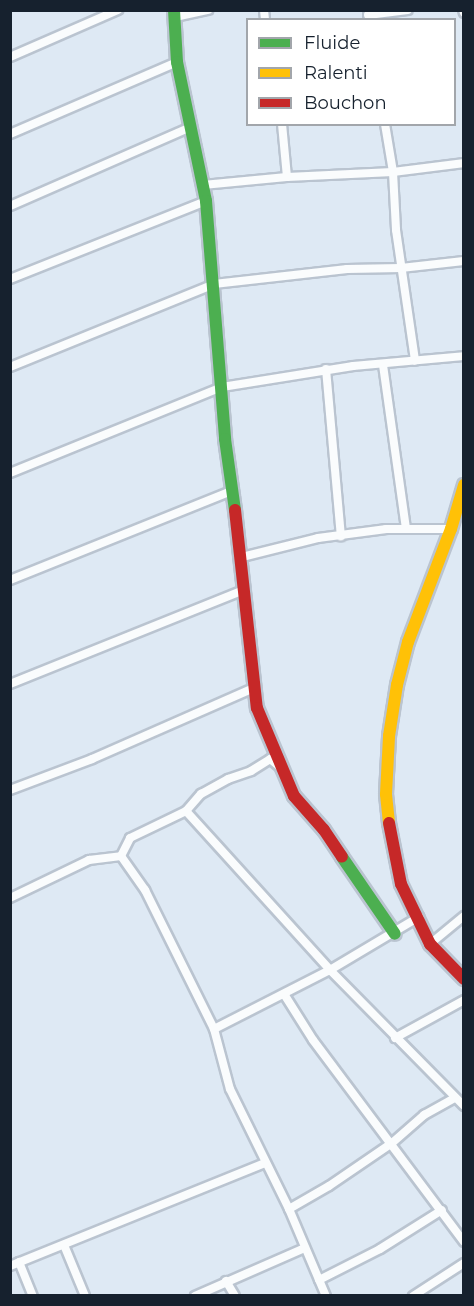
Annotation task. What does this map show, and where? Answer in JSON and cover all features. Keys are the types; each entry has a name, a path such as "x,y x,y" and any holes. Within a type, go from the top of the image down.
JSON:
{"street":[{"path":"10,57 118,10"},
{"path":"208,10 174,14 177,62 206,201 231,491 242,557 254,688 261,717 286,772 294,796 324,830 395,934"},
{"path":"368,15 408,10"},
{"path":"10,134 177,62"},
{"path":"282,126 287,177"},
{"path":"385,126 393,172 396,230 415,361"},
{"path":"10,206 191,127"},
{"path":"203,185 287,177 393,172 464,163"},
{"path":"10,279 206,201"},
{"path":"10,367 214,284 347,269 401,268 464,261"},
{"path":"10,473 222,387 326,369 464,356"},
{"path":"383,365 406,528"},
{"path":"326,369 341,536"},
{"path":"464,485 456,522 408,642 388,736 386,794 391,843 401,885 419,917 430,944 464,979"},
{"path":"10,580 231,491"},
{"path":"242,557 318,538 456,522"},
{"path":"10,684 244,590"},
{"path":"10,790 92,759 254,688"},
{"path":"121,856 130,838 186,811 201,794 228,779 259,768 270,759 286,772"},
{"path":"186,811 330,970 463,1105"},
{"path":"10,898 89,860 121,856"},
{"path":"121,856 145,890 214,1029 230,1089 289,1209 326,1296"},
{"path":"430,944 464,916"},
{"path":"214,1029 330,970 395,934 419,917"},
{"path":"284,994 313,1040 464,1242"},
{"path":"395,1038 464,1000"},
{"path":"289,1209 329,1186 392,1143 424,1115 455,1098"},
{"path":"33,1296 15,1264 265,1163"},
{"path":"319,1280 380,1249 442,1210"},
{"path":"64,1245 85,1296"},
{"path":"195,1296 305,1248"},
{"path":"414,1296 464,1263"},
{"path":"226,1281 235,1296"}],"traffic: fast":[{"path":"174,10 177,62 206,201 225,439 235,510"},
{"path":"342,857 395,934"}],"traffic: slow":[{"path":"389,823 386,794 389,736 397,685 408,642 451,529 464,485"}],"traffic: jam":[{"path":"235,510 257,708 294,796 324,830 342,857"},
{"path":"389,823 401,884 430,944 464,979"}]}
